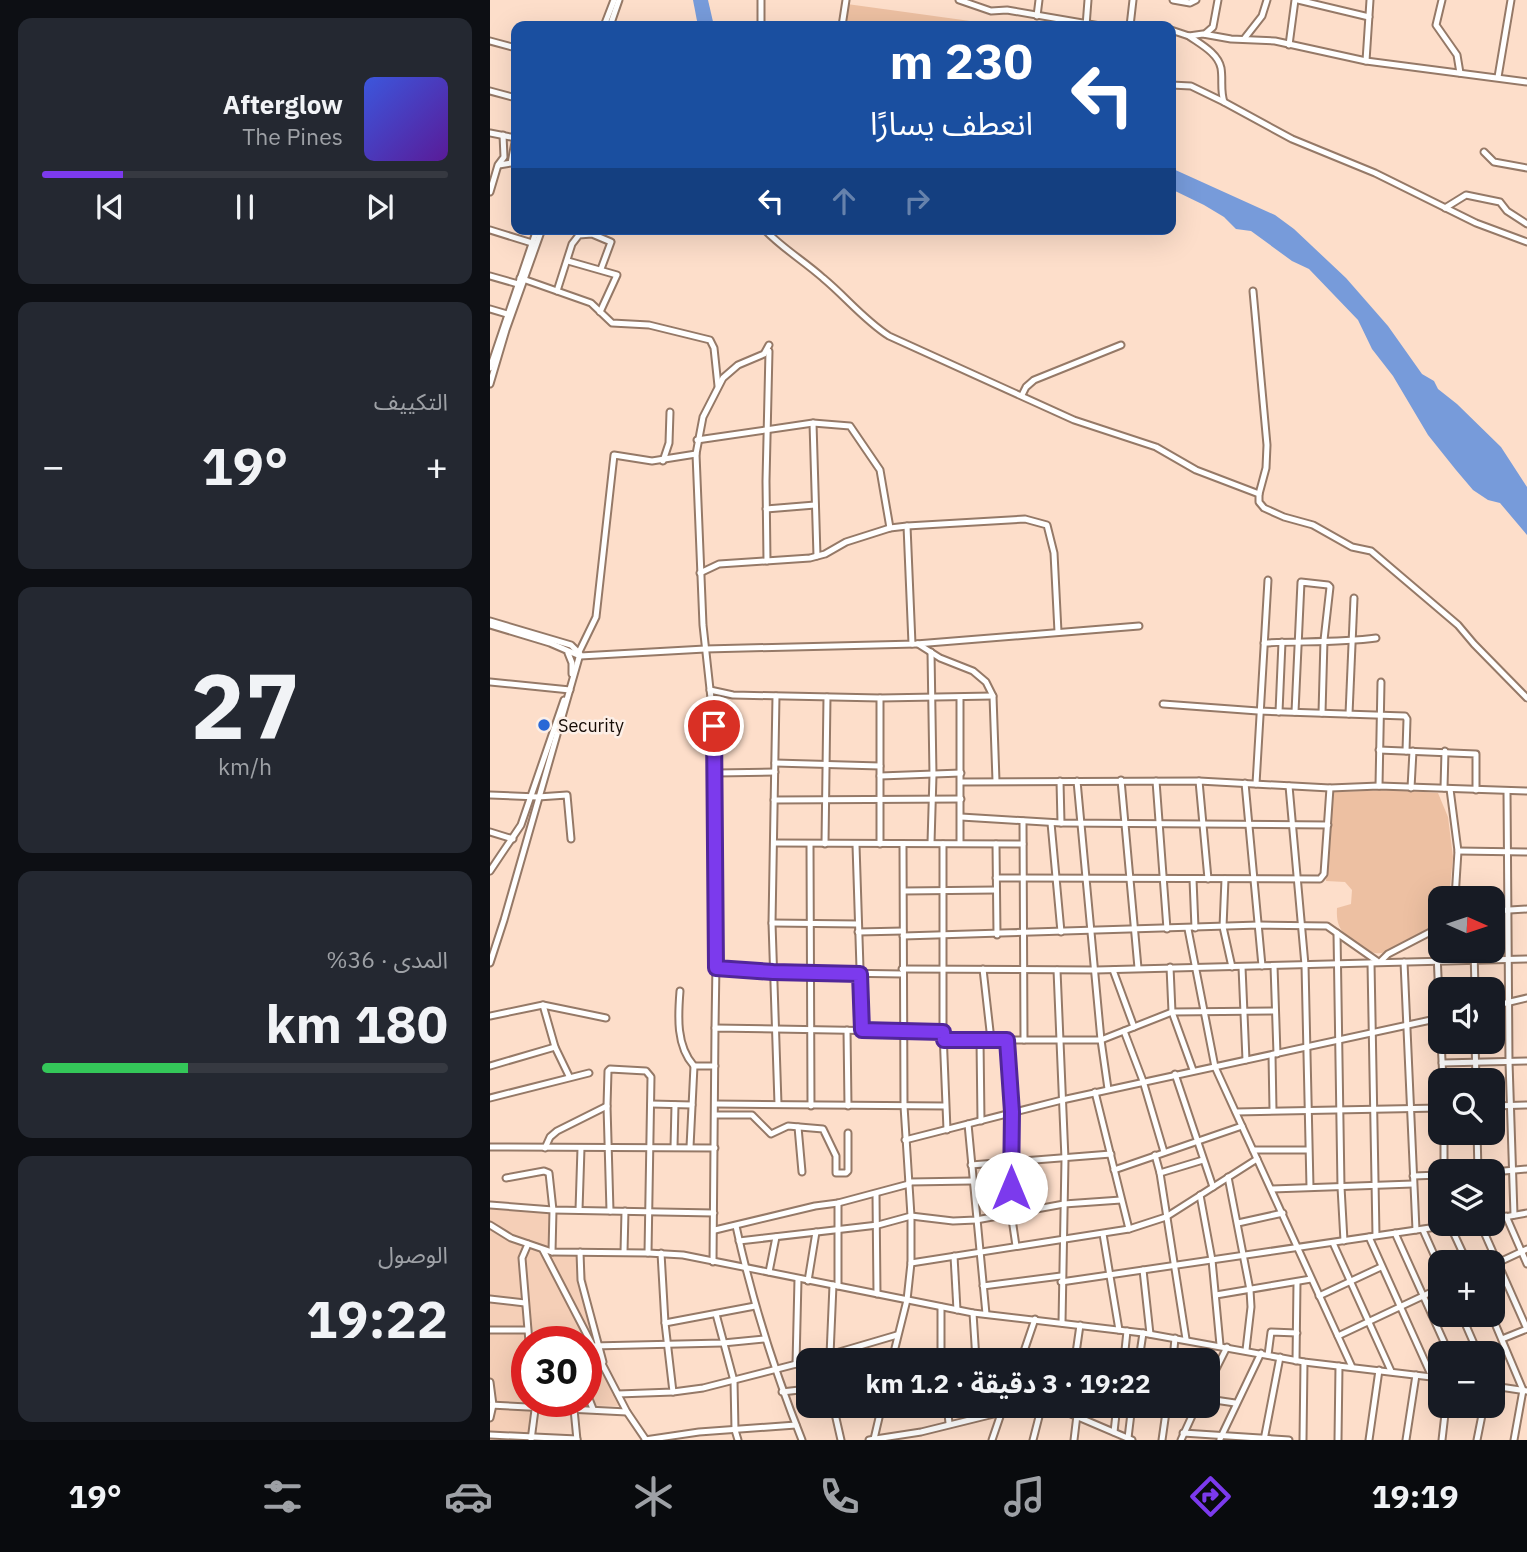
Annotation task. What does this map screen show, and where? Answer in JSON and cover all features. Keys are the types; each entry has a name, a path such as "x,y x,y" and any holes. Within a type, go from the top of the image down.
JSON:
{"street":[{"path":"606,21 614,0"},
{"path":"612,21 620,0"},
{"path":"761,0 761,21"},
{"path":"843,21 846,0"},
{"path":"959,0 992,11 1007,10 1067,21"},
{"path":"1037,16 1039,0"},
{"path":"1086,21 1088,0"},
{"path":"1131,21 1133,0"},
{"path":"1173,0 1195,0"},
{"path":"1203,34 1213,27 1219,0"},
{"path":"1244,39 1262,16 1267,0"},
{"path":"1289,45 1289,28 1296,0 1369,18"},
{"path":"1366,61 1370,0"},
{"path":"1442,0 1436,25 1457,55 1460,73"},
{"path":"1498,77 1511,0"},
{"path":"1176,32 1189,36 1219,61 1220,91 1224,102"},
{"path":"1189,36 1203,34 1289,45 1366,61 1527,82"},
{"path":"490,41 511,46"},
{"path":"1176,85 1191,86 1292,139 1375,173 1476,223 1527,242"},
{"path":"490,91 511,97"},
{"path":"490,133 511,136"},
{"path":"490,192 504,157 503,135"},
{"path":"1484,152 1494,162 1527,168"},
{"path":"490,168 511,163"},
{"path":"1445,208 1466,195 1500,202 1507,211 1527,224"},
{"path":"490,230 532,243"},
{"path":"490,384 500,336 536,235"},
{"path":"492,365 537,235"},
{"path":"556,291 575,239 582,235"},
{"path":"594,235 611,242 601,269"},
{"path":"770,235 823,277 882,332 1086,424 1156,447 1196,471 1259,494"},
{"path":"568,261 601,269 617,277 600,313"},
{"path":"490,276 521,280 591,303 612,323 649,325 710,340 714,348 718,386"},
{"path":"1252,291 1267,445 1266,468 1259,502 1264,508 1284,517 1313,524 1352,547 1371,551 1458,625 1527,698"},
{"path":"490,309 507,314"},
{"path":"490,333 500,336"},
{"path":"713,1262 716,773 700,573 696,454 703,417 718,386 732,369 764,354 769,345 766,509 768,561"},
{"path":"1022,395 1034,380 1121,345"},
{"path":"663,461 669,443 670,412"},
{"path":"697,440 813,423 848,425 852,427 880,470 890,528"},
{"path":"813,423 817,556"},
{"path":"490,963 535,797 579,654 596,617 614,454 645,461 663,461 696,454"},
{"path":"766,509 815,505"},
{"path":"700,573 719,564 817,556 846,542 890,528 1025,519 1047,526 1054,546 1058,632"},
{"path":"907,526 915,644"},
{"path":"1256,783 1258,711 1268,580"},
{"path":"1295,712 1301,582 1329,586 1322,713"},
{"path":"1349,714 1354,598"},
{"path":"492,624 571,645 579,654"},
{"path":"492,624 579,654 915,644 1139,626"},
{"path":"1264,643 1298,640 1351,642 1376,638"},
{"path":"1279,712 1282,642"},
{"path":"915,644 973,671 986,682 993,696 996,781"},
{"path":"563,649 572,663 569,689"},
{"path":"931,652 931,843"},
{"path":"490,682 569,689"},
{"path":"1379,786 1381,682"},
{"path":"710,690 733,695 776,696 993,696"},
{"path":"776,696 772,923 778,1104"},
{"path":"825,844 827,697"},
{"path":"880,698 880,844"},
{"path":"960,698 960,844"},
{"path":"1163,704 1407,718 1411,788"},
{"path":"1379,750 1445,751 1478,755 1476,790"},
{"path":"1445,751 1447,789 1458,851 1456,886"},
{"path":"775,763 880,766"},
{"path":"716,773 775,772"},
{"path":"880,776 961,773"},
{"path":"1121,780 1138,968"},
{"path":"1060,781 1061,823"},
{"path":"1077,781 1108,1089"},
{"path":"1156,781 1167,929"},
{"path":"961,782 1199,781 1330,788 1379,786 1527,790"},
{"path":"1199,781 1208,879"},
{"path":"1245,783 1262,966"},
{"path":"1289,786 1303,926 1310,1187"},
{"path":"996,878 1323,878 1330,788"},
{"path":"1507,791 1509,1062 1514,1215"},
{"path":"490,794 568,796 571,839"},
{"path":"490,871 513,839 535,797"},
{"path":"774,800 961,799"},
{"path":"961,817 1082,824 1328,825"},
{"path":"1023,821 1024,1040"},
{"path":"1051,823 1061,932"},
{"path":"490,832 513,839"},
{"path":"774,843 1023,844"},
{"path":"810,844 811,1106"},
{"path":"943,844 943,1032 947,1130"},
{"path":"996,844 997,935"},
{"path":"856,845 862,1030"},
{"path":"894,1348 907,1300 911,1263 904,1106 902,845"},
{"path":"1458,851 1527,852"},
{"path":"1193,879 1192,928 1195,967 1214,1067 1352,1367"},
{"path":"1225,879 1223,927 1232,967"},
{"path":"904,891 996,890"},
{"path":"1507,910 1527,909"},
{"path":"772,923 858,924"},
{"path":"858,932 997,935 1259,925 1327,926 1379,962"},
{"path":"1337,933 1344,1241"},
{"path":"1379,962 1388,954 1428,934"},
{"path":"1505,961 1527,959"},
{"path":"716,968 860,974 983,969 1113,970 1428,961"},
{"path":"1371,962 1374,1185 1372,1236 1381,1267 1428,1369"},
{"path":"1404,962 1413,1185 1420,1230 1431,1250"},
{"path":"1273,1110 1274,966"},
{"path":"1242,967 1246,1060"},
{"path":"1170,968 1172,1012 1193,1070"},
{"path":"983,969 990,1040"},
{"path":"1057,970 1065,1159 1062,1323"},
{"path":"1113,970 1134,1027"},
{"path":"680,991 681,1041 684,1053 694,1066 690,1147"},
{"path":"1505,1003 1527,998"},
{"path":"490,1016 543,1005 606,1018"},
{"path":"543,1005 555,1047 569,1076"},
{"path":"944,1040 1101,1040 1172,1012 1275,1011"},
{"path":"905,1140 1143,1081 1428,1021"},
{"path":"715,1028 943,1032"},
{"path":"847,1030 848,1106"},
{"path":"1124,1031 1143,1081 1164,1152"},
{"path":"980,1040 981,1121"},
{"path":"1007,1040 1012,1112 1012,1212 1016,1246"},
{"path":"490,1066 555,1047"},
{"path":"1442,1054 1442,1068"},
{"path":"1475,1054 1475,1068"},
{"path":"1442,1063 1527,1061"},
{"path":"694,1066 715,1066"},
{"path":"610,1211 607,1106 610,1069 646,1070 650,1073 651,1104 648,1252"},
{"path":"490,1098 569,1076 590,1073"},
{"path":"1175,1074 1213,1187"},
{"path":"1095,1092 1129,1229"},
{"path":"651,1104 692,1105"},
{"path":"716,1104 945,1106"},
{"path":"674,1147 675,1105"},
{"path":"1505,1105 1527,1105"},
{"path":"545,1148 550,1137 557,1131 607,1106"},
{"path":"1236,1112 1428,1108"},
{"path":"716,1115 752,1115 771,1134 788,1126 823,1129 836,1156 836,1173 847,1172 848,1133"},
{"path":"968,1124 986,1314"},
{"path":"1114,1170 1242,1126"},
{"path":"798,1127 802,1172"},
{"path":"490,1147 715,1148"},
{"path":"579,1210 581,1148"},
{"path":"1253,1150 1308,1150"},
{"path":"971,1166 1111,1154"},
{"path":"1155,1155 1186,1339"},
{"path":"836,1156 848,1156"},
{"path":"911,1263 1129,1229 1166,1217 1257,1159"},
{"path":"1160,1173 1203,1160"},
{"path":"1505,1171 1527,1169"},
{"path":"506,1178 547,1172 553,1210 552,1252"},
{"path":"1413,1176 1428,1175"},
{"path":"1228,1177 1250,1290 1251,1307 1246,1350"},
{"path":"715,1230 877,1194 909,1183 972,1181"},
{"path":"1272,1189 1413,1185"},
{"path":"877,1194 877,1294"},
{"path":"1200,1195 1223,1346 1220,1354"},
{"path":"739,1241 878,1225 911,1216 953,1221 976,1220 1064,1204 1121,1200"},
{"path":"831,1348 839,1229 838,1203"},
{"path":"490,1205 553,1210 714,1213"},
{"path":"624,1252 625,1211"},
{"path":"1238,1223 1283,1213"},
{"path":"1527,1213 1506,1216 1524,1251 1527,1264"},
{"path":"490,1225 502,1233 552,1252 661,1253 973,1313 1186,1339 1296,1361 1428,1376"},
{"path":"736,1226 765,1339 782,1392 802,1440"},
{"path":"984,1286 1111,1275 1428,1228"},
{"path":"808,1281 816,1232"},
{"path":"1395,1233 1444,1341"},
{"path":"1103,1234 1119,1330"},
{"path":"769,1272 776,1237"},
{"path":"1333,1243 1391,1371"},
{"path":"526,1326 522,1258 528,1244"},
{"path":"543,1250 582,1326"},
{"path":"1505,1260 1524,1251"},
{"path":"580,1252 581,1280 590,1326"},
{"path":"661,1253 665,1324 673,1392"},
{"path":"954,1256 957,1310"},
{"path":"1319,1296 1381,1267"},
{"path":"1143,1270 1150,1334"},
{"path":"797,1348 799,1279"},
{"path":"1216,1295 1311,1279"},
{"path":"1296,1361 1297,1282"},
{"path":"1502,1339 1527,1329 1505,1284"},
{"path":"1338,1336 1428,1294"},
{"path":"490,1299 525,1303"},
{"path":"665,1324 755,1306"},
{"path":"941,1307 941,1348"},
{"path":"973,1313 975,1348"},
{"path":"716,1314 734,1381 735,1430 738,1440"},
{"path":"1025,1348 1035,1319"},
{"path":"1077,1348 1080,1325"},
{"path":"1497,1327 1525,1391 1514,1440"},
{"path":"490,1331 511,1330"},
{"path":"1125,1348 1127,1331"},
{"path":"1268,1355 1271,1332 1297,1333"},
{"path":"1141,1348 1143,1333"},
{"path":"853,1348 897,1335"},
{"path":"1174,1348 1175,1338"},
{"path":"602,1348 765,1339"},
{"path":"1220,1438 1261,1353"},
{"path":"1264,1440 1280,1357"},
{"path":"1303,1440 1304,1362"},
{"path":"602,1364 627,1412 646,1440 796,1425"},
{"path":"618,1394 673,1392 734,1381 796,1364"},
{"path":"1338,1440 1339,1366"},
{"path":"1369,1440 1379,1370"},
{"path":"1406,1440 1416,1375"},
{"path":"490,1382 490,1418"},
{"path":"1505,1388 1525,1391"},
{"path":"782,1392 796,1390"},
{"path":"1220,1401 1235,1403"},
{"path":"492,1405 511,1405"},
{"path":"602,1410 627,1412"},
{"path":"531,1438 534,1417"},
{"path":"490,1435 577,1439 575,1417"},
{"path":"836,1418 841,1440"},
{"path":"878,1418 872,1439 902,1437 971,1418"},
{"path":"948,1418 949,1423"},
{"path":"992,1440 1000,1418"},
{"path":"1033,1440 1039,1418"},
{"path":"1074,1440 1077,1418"},
{"path":"1084,1418 1130,1439 1131,1418"},
{"path":"1110,1440 1114,1418"},
{"path":"1162,1440 1165,1418"},
{"path":"1181,1440 1191,1418"},
{"path":"1442,1440 1445,1418"},
{"path":"1477,1440 1481,1418"},
{"path":"921,1432 925,1440"},
{"path":"1183,1433 1220,1438 1289,1440"}],"shaded area":[{"path":"847,4 970,21 846,21"},
{"path":"1396,790 1438,793 1448,817 1453,857 1450,886 1428,886 1428,932 1400,948 1382,953 1368,950 1343,932 1337,920 1337,908 1351,904 1352,890 1345,882 1326,881 1332,792"},
{"path":"490,1203 548,1205 556,1248 581,1248 595,1326 511,1326 511,1417 537,1417 534,1440 490,1440"},
{"path":"602,1355 628,1406 602,1406"}],"water":[{"path":"693,0 708,0 713,21 697,21"},
{"path":"1176,170 1275,215 1294,229 1346,278 1388,326 1422,374 1434,381 1438,389 1501,447 1527,487 1527,535 1500,503 1488,500 1473,490 1456,470 1428,435 1393,376 1372,349 1358,320 1309,269 1292,261 1251,231 1236,229 1224,217 1176,191"}],"place":[{"name":"Security","path":"544,725"}],"route":[{"path":"714,726 716,968 860,974 862,1030 943,1032 944,1040 1007,1040 1012,1112 1011,1188"}]}
